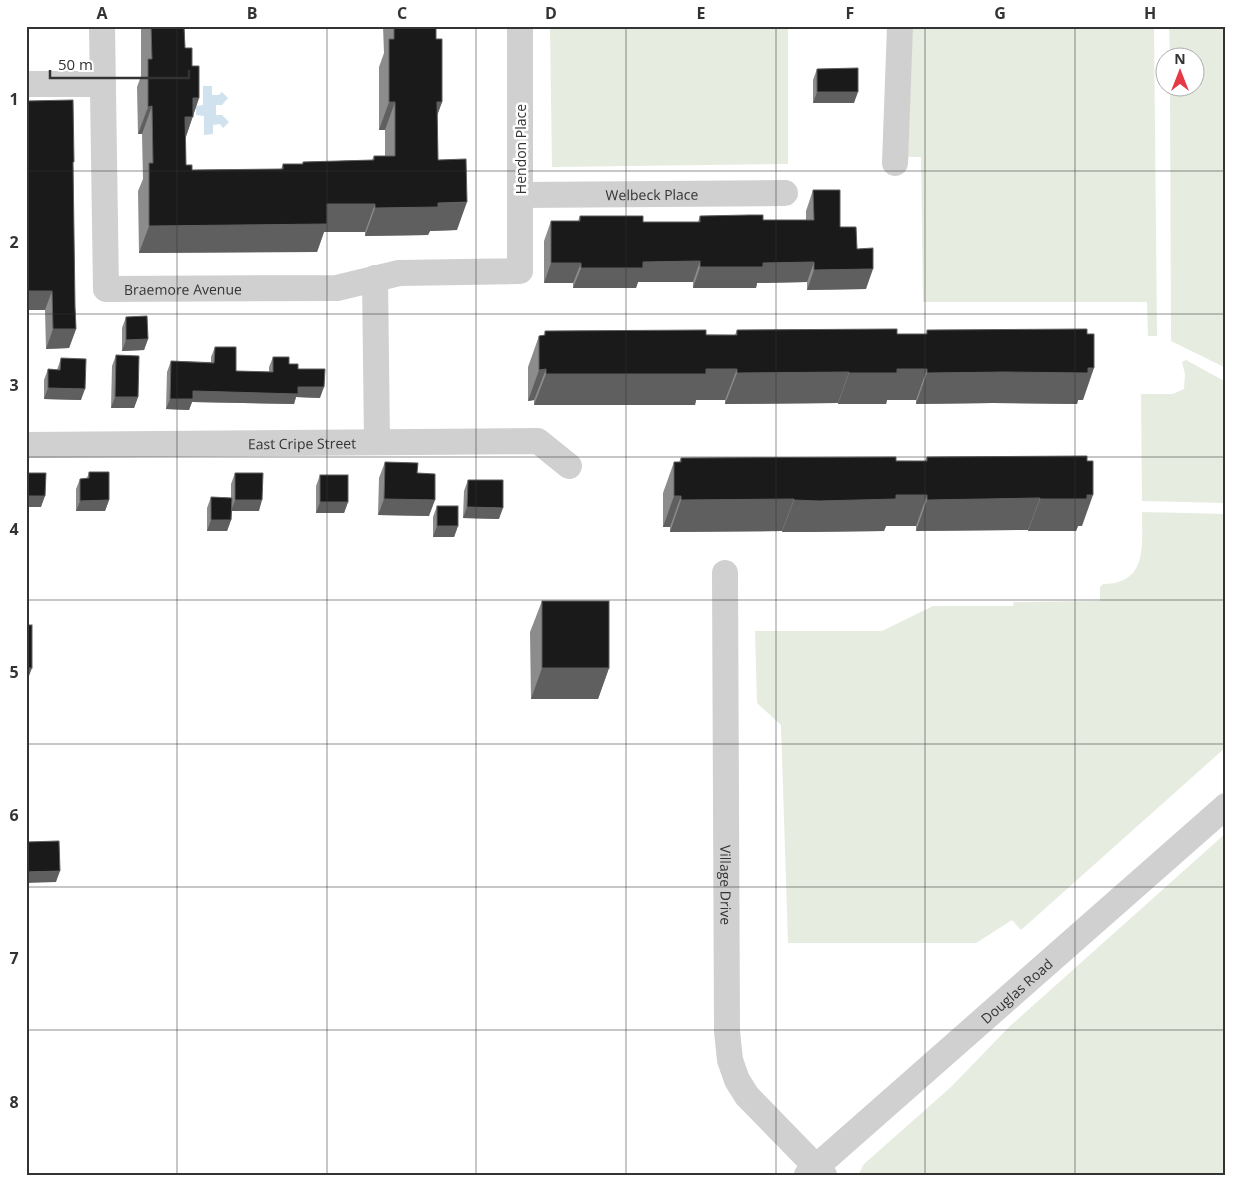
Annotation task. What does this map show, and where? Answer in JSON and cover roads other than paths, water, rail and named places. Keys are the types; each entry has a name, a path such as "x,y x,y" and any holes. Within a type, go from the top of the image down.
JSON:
{"street":[{"name":"Braemore Avenue","path":"102,26 106,289 337,288 399,272 520,271"},
{"name":"Hendon Place","path":"520,26 520,271"},
{"path":"896,163 900,26"},
{"path":"26,84 103,84"},
{"name":"Welbeck Place","path":"520,196 785,193"},
{"path":"375,278 377,442"},
{"name":"East Cripe Street","path":"26,445 538,441 569,466"},
{"name":"Village Drive","path":"725,572 726,1022 730,1060 737,1080 747,1096 816,1172"},
{"name":"Douglas Road","path":"816,1172 1226,806"}],"water":[{"path":"203,86 212,86 212,95 219,95 222,92 228,98 222,105 216,105 216,115 222,115 229,122 223,128 220,124 213,125 213,134 204,135 204,116 196,115 196,106 203,105"}]}
